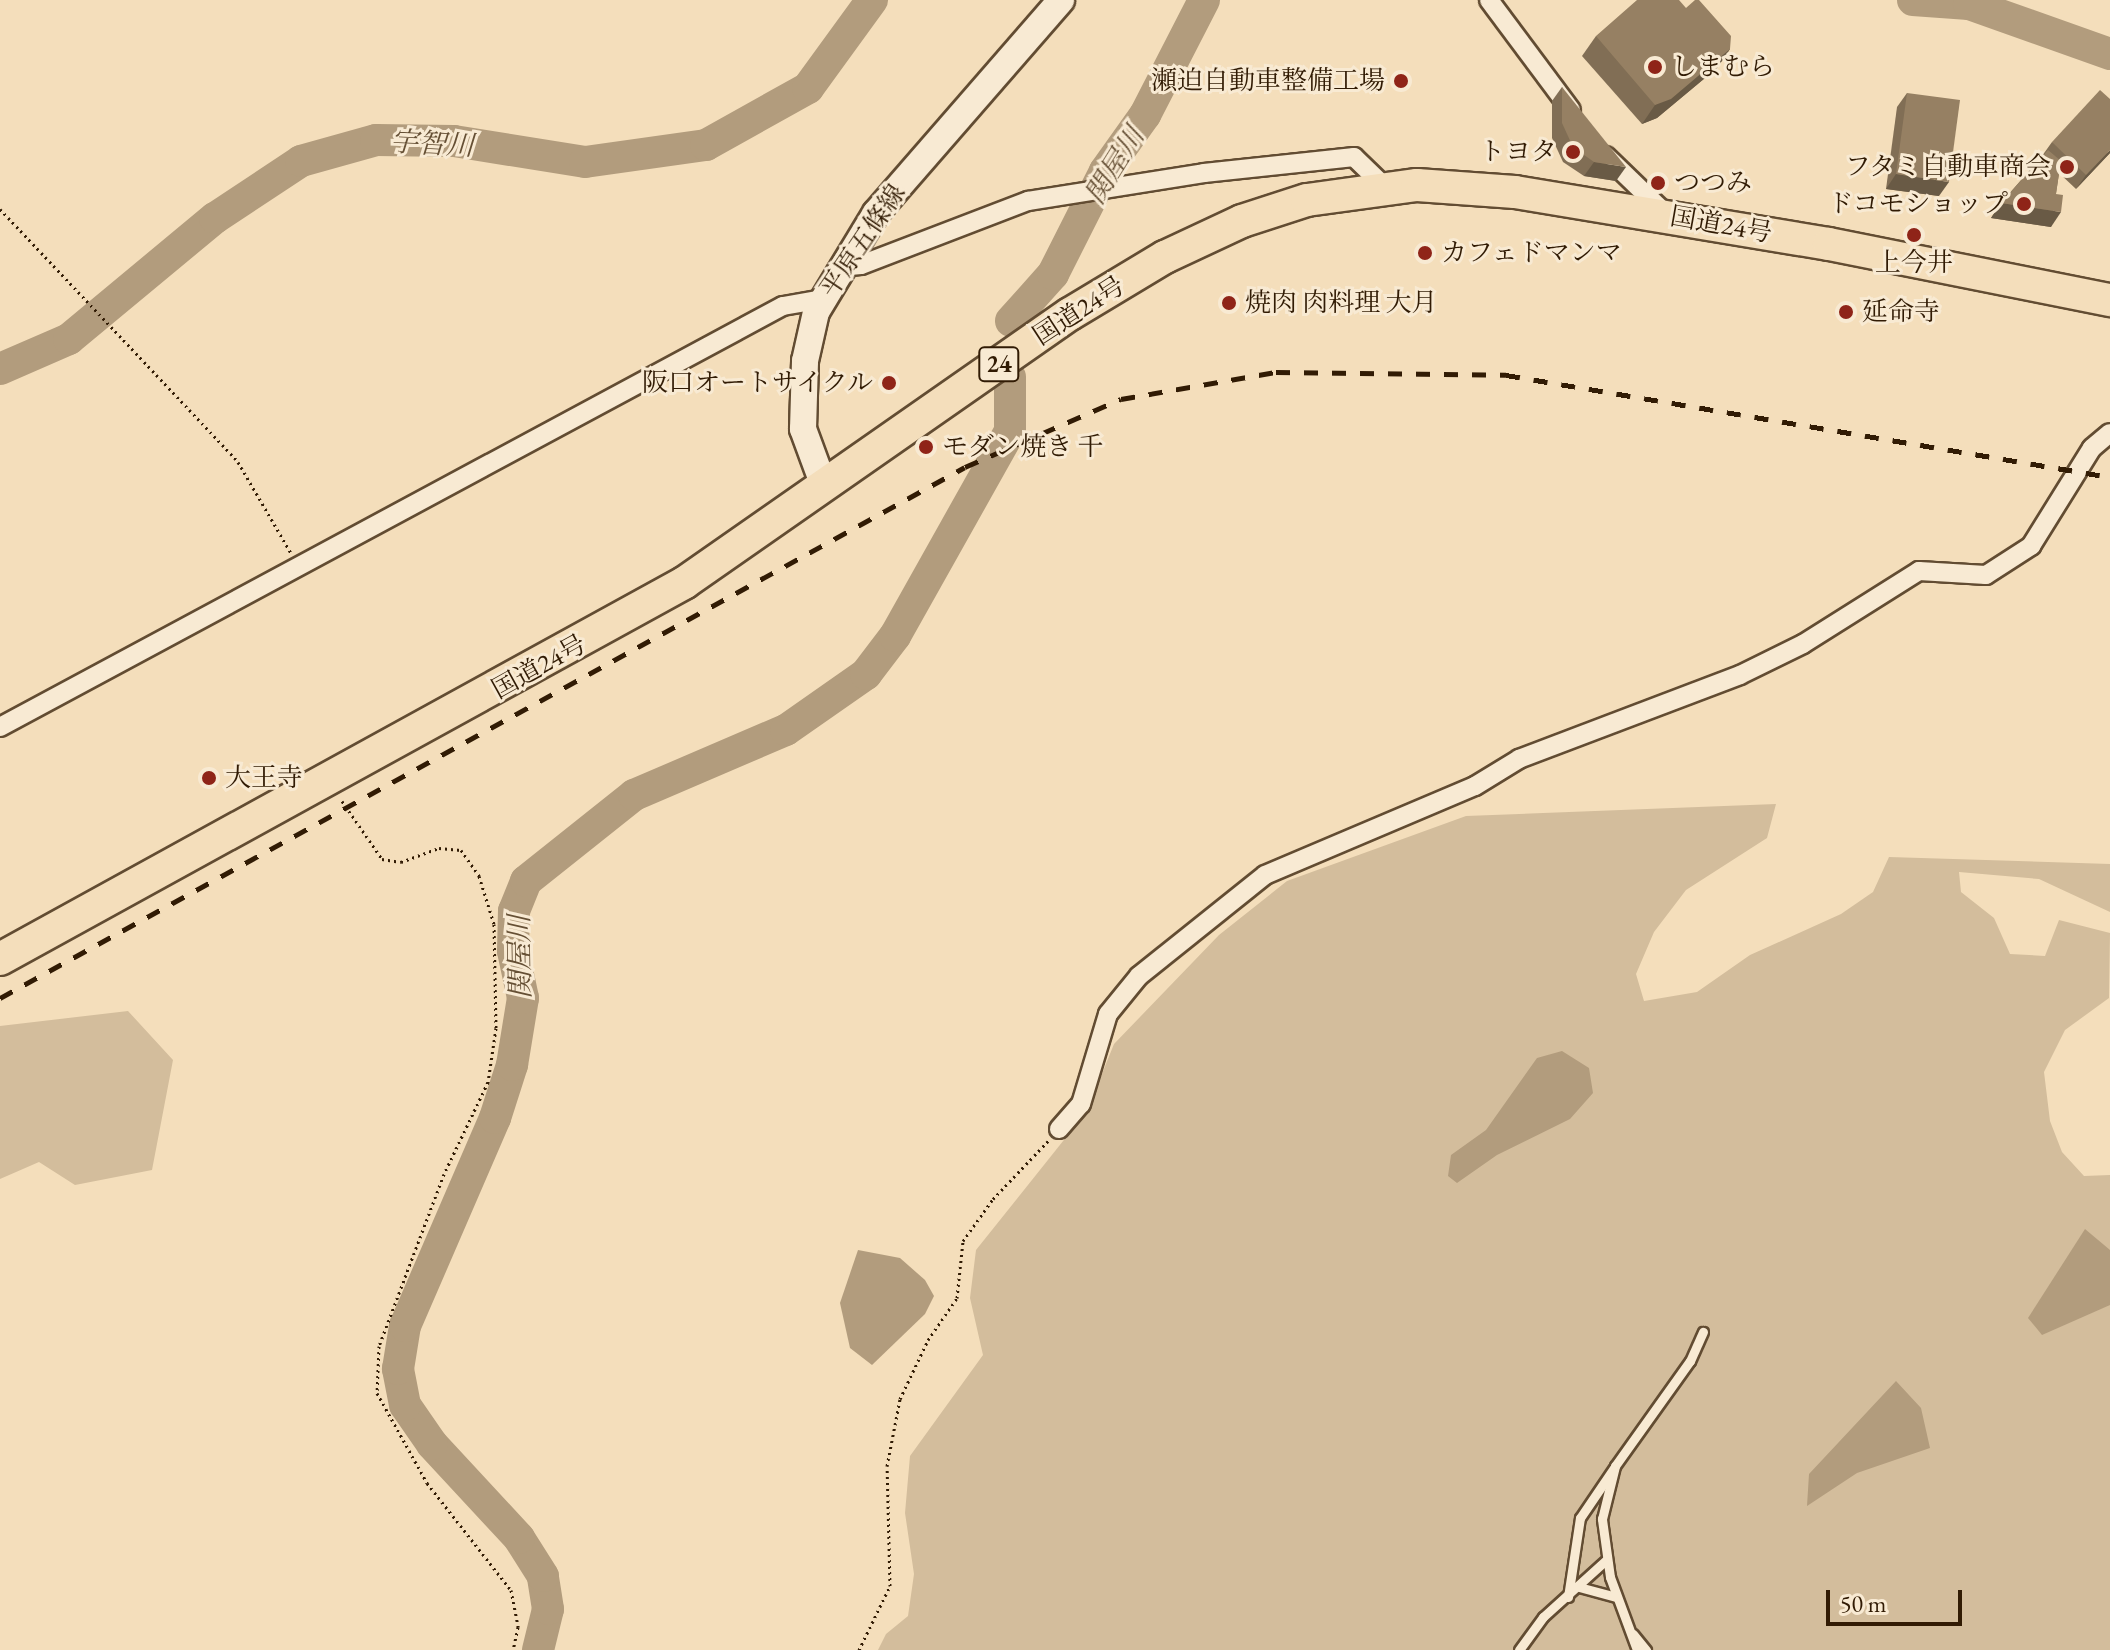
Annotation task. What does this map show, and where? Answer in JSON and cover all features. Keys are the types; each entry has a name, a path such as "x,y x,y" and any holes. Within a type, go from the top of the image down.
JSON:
{"highway":[{"name":"国道24号","path":"0,959 684,583 1070,314 1165,257 1242,221 1307,200 1386,188 1515,192 2034,281 2110,300"}],"main road":[{"name":"平原五條線","path":"824,486 810,457 802,397 805,361 822,299 839,267 876,213 1061,0"}],"street":[{"path":"1489,0 1618,172 1669,217"},
{"path":"839,267 861,265 1028,201 1204,173 1354,157 1386,188"},
{"path":"0,727 783,306 822,299"},
{"path":"1059,1129 1081,1104 1108,1014 1139,976 1265,875 1475,786 1519,759 1740,675 1803,644 1919,571 1986,575 2031,546 2092,448 2110,433"}],"lane":[{"path":"1568,1597 1580,1518 1690,1361 1703,1332"},
{"path":"1615,1466 1602,1519 1606,1560 1625,1626 1637,1650"},
{"path":"1519,1650 1543,1617 1606,1560"},
{"path":"1579,1587 1617,1597"},
{"path":"1625,1626 1646,1650"}],"path":[{"path":"0,209 66,275 238,462 299,567"},
{"path":"348,810 382,859 401,862 439,848 461,850 479,876 494,924 496,1028 488,1082 444,1174 379,1346 377,1393 427,1483 511,1590 518,1627 513,1650"},
{"path":"859,1650 890,1586 887,1466 900,1399 928,1340 957,1298 963,1241 993,1199 1059,1129"}],"shaded area":[{"path":"1776,804 1767,838 1686,890 1654,932 1636,974 1644,1001 1697,992 1750,955 1841,914 1873,892 1889,857 2110,864 2110,912 2039,879 1959,872 1961,892 1994,918 2010,954 2045,956 2059,920 2110,933 2109,998 2065,1030 2044,1072 2050,1121 2062,1152 2084,1176 2110,1175 2110,1650 878,1650 886,1634 908,1616 914,1574 905,1513 910,1456 983,1355 970,1298 976,1250 1087,1111 1114,1044 1219,935 1287,881 1466,816"},
{"path":"128,1011 173,1060 152,1170 75,1185 39,1162 0,1179 0,1026"},
{"path":"1562,1051 1589,1068 1593,1093 1570,1119 1497,1155 1457,1183 1448,1176 1451,1155 1486,1130 1537,1058"},
{"path":"2085,1229 2110,1250 2110,1305 2042,1335 2028,1318"},
{"path":"858,1250 900,1258 925,1280 934,1296 925,1314 872,1365 850,1348 840,1303"},
{"path":"1896,1381 1921,1408 1930,1448 1857,1473 1807,1506 1809,1474"}],"building":[{"path":"1637,0 1679,0 1686,8 1699,0 1731,36 1730,49 1671,99 1655,105 1596,36"},
{"path":"1562,87 1626,167 1594,162 1573,147 1562,123"},
{"path":"2100,90 2110,99 2110,150 2086,175 2052,142"},
{"path":"1907,93 1960,100 1949,182 1896,174"},
{"path":"2048,150 2061,161 2056,194 2063,195 2061,212 2001,203"}],"waterway":[{"name":"宇智川","path":"0,369 69,339 215,218 301,161 376,140 454,141 585,162 706,145 808,88 872,0"},
{"name":"関屋川","path":"1011,321 1053,274 1105,171 1145,115 1204,0"},
{"name":"宇智川","path":"1913,0 1969,4 2110,54"},
{"name":"関屋川","path":"538,1650 548,1609 543,1576 519,1538 432,1444 405,1405 398,1369 405,1326 495,1118 512,1065 523,998 513,951 514,911 526,881 634,795 786,730 866,674 895,636 1010,431 1010,377"}],"railway":[{"path":"0,998 965,467 1121,399 1276,372 1506,375 2110,477"}],"place":[{"name":"しまむら","path":"1655,67"},
{"name":"瀬迫自動車整備工場","path":"1401,81"},
{"name":"トヨタ","path":"1573,152"},
{"name":"フタミ自動車商会","path":"2067,167"},
{"name":"つつみ","path":"1658,183"},
{"name":"ドコモショップ","path":"2024,204"},
{"name":"上今井","path":"1914,235"},
{"name":"カフェドマンマ","path":"1425,253"},
{"name":"焼肉 肉料理 大月","path":"1229,303"},
{"name":"延命寺","path":"1846,312"},
{"name":"阪口オートサイクル","path":"889,383"},
{"name":"モダン焼き 千","path":"926,447"},
{"name":"大王寺","path":"209,778"}]}
